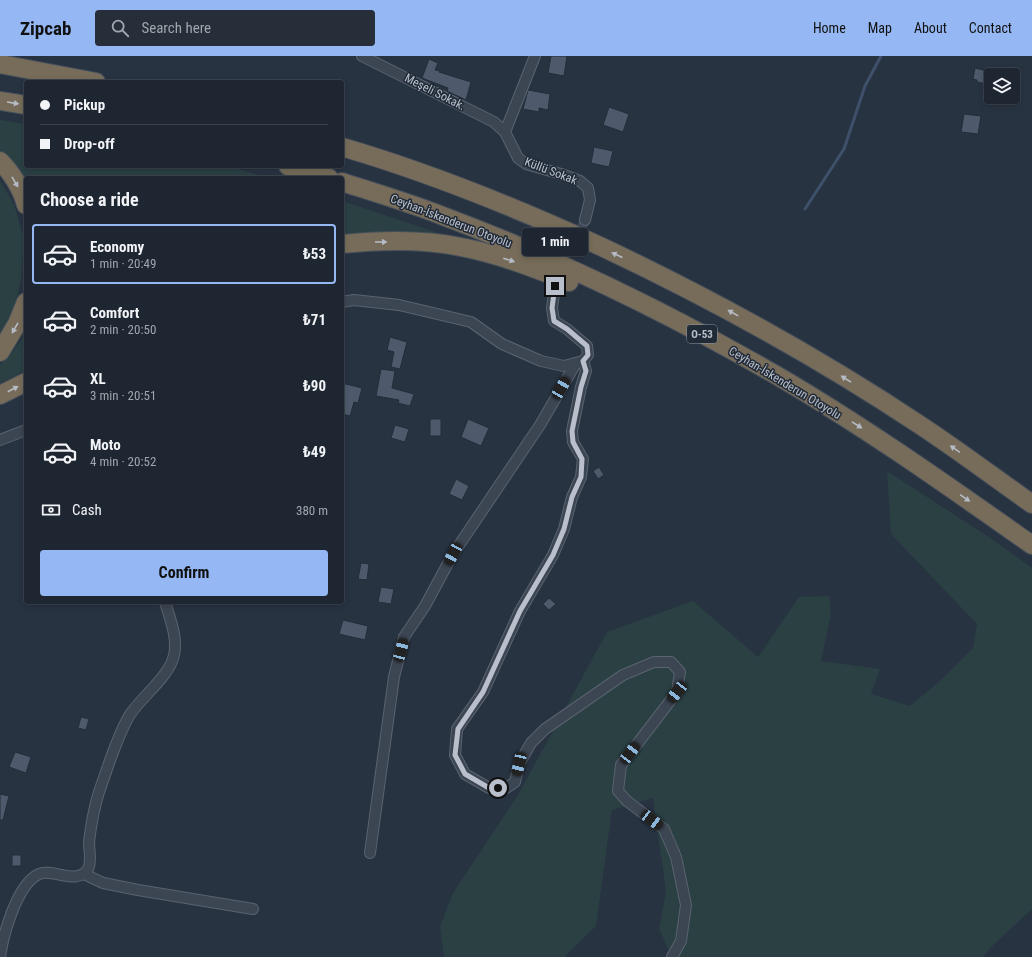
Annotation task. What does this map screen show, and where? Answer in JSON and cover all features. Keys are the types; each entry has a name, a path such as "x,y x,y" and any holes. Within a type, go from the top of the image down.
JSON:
{"highway":[{"path":"0,64 85,80"},
{"path":"0,67 79,80"},
{"path":"0,101 24,105"},
{"path":"344,148 454,184 551,224 709,300 794,347 920,425 1032,504"},
{"path":"0,161 6,167 24,200"},
{"path":"295,168 322,176"},
{"name":"Ceyhan-İskenderun Otoyolu","path":"344,183 443,216 544,258 620,292 694,330 777,376 902,453 1032,545"},
{"path":"344,244 365,242 418,242 461,247 507,259 541,270 690,333 777,376"},
{"path":"0,352 18,324 24,308"},
{"path":"0,395 24,383"}],"street":[{"name":"Meşeli Sokak.","path":"362,56 494,122 505,132"},
{"path":"505,132 535,56"},
{"name":"Küllü Sokak","path":"505,132 518,158 526,164 561,174 580,182 588,188 590,200 584,220"},
{"path":"370,853 394,677 404,637 425,606 453,554 540,425 579,362 588,355 587,346 567,329 554,321 552,308 555,286"},
{"path":"344,302 354,300 399,305 471,322 502,344 541,361 564,366 579,362"},
{"path":"579,362 586,371 581,387 572,431 573,442 582,459 581,477 572,497 564,529 553,555 520,611 483,692 458,729 455,755 465,774 489,788 506,788 515,782 519,764 531,743 545,729 623,675 654,662 672,662 680,672 677,692 621,765 618,791 627,801 664,829 676,857 686,905 681,941 672,957"},
{"path":"0,440 24,431"},
{"path":"0,957 6,927 11,913 32,879 41,874 77,876 84,874 89,868 89,845 95,806 120,736 135,708 142,698 157,683 174,658 174,635 166,604"},
{"path":"84,874 103,883 253,909"}],"green space":[{"path":"0,120 24,124 24,168 233,168 263,176 24,176 24,182 0,152"},
{"path":"0,181 14,204 24,239 21,279 12,320 0,333"},
{"path":"344,202 454,238 344,238"},
{"path":"24,334 24,371 0,383 0,365 19,344"},
{"path":"887,471 992,539 1032,568 1032,909 992,946 983,957 672,957 659,929 666,891 653,798 612,810 596,926 564,957 444,957 440,927 453,893 518,795 607,632 693,601 758,657 799,597 829,596 831,614 821,661 880,669 871,694 910,706 940,681 973,648 977,624 891,534"}],"building":[{"path":"551,56 567,56 564,76 548,73"},
{"path":"429,59 438,63 435,70 471,82 466,100 447,91 448,88 422,78"},
{"path":"975,68 984,70 984,84 977,82 977,80 973,79"},
{"path":"528,90 550,94 548,110 539,108 539,112 523,109"},
{"path":"609,107 629,114 623,132 603,125"},
{"path":"964,114 981,116 978,134 961,132"},
{"path":"594,147 613,151 609,167 591,163"},
{"path":"390,337 407,342 400,369 391,367 394,352 387,350"},
{"path":"381,369 395,371 392,388 414,394 410,406 398,403 399,400 376,396"},
{"path":"344,384 362,388 358,403 354,402 350,416 344,414"},
{"path":"430,419 441,419 441,436 430,436"},
{"path":"468,419 489,428 481,446 461,437"},
{"path":"395,425 409,429 405,442 391,438"},
{"path":"599,467 604,475 598,479 593,471"},
{"path":"456,479 469,486 462,500 449,494"},
{"path":"361,563 369,564 367,580 358,579"},
{"path":"381,587 394,589 391,604 378,602"},
{"path":"549,598 556,604 549,610 543,604"},
{"path":"343,620 368,626 365,640 339,634"},
{"path":"81,717 89,719 86,730 78,728"},
{"path":"15,752 31,757 26,773 9,767"},
{"path":"0,794 9,796 3,820 0,820"},
{"path":"12,855 21,855 21,866 12,866"}],"waterway":[{"path":"805,209 844,149 865,86 881,56"}],"tunnel":[{"path":"562,269 585,220"}],"route":[{"path":"498,788 489,788 465,774 455,755 458,729 483,692 520,611 553,555 564,529 572,497 581,477 582,459 573,442 572,431 581,387 586,371 583,361 588,355 587,346 567,329 554,321 552,308 555,286"}]}
